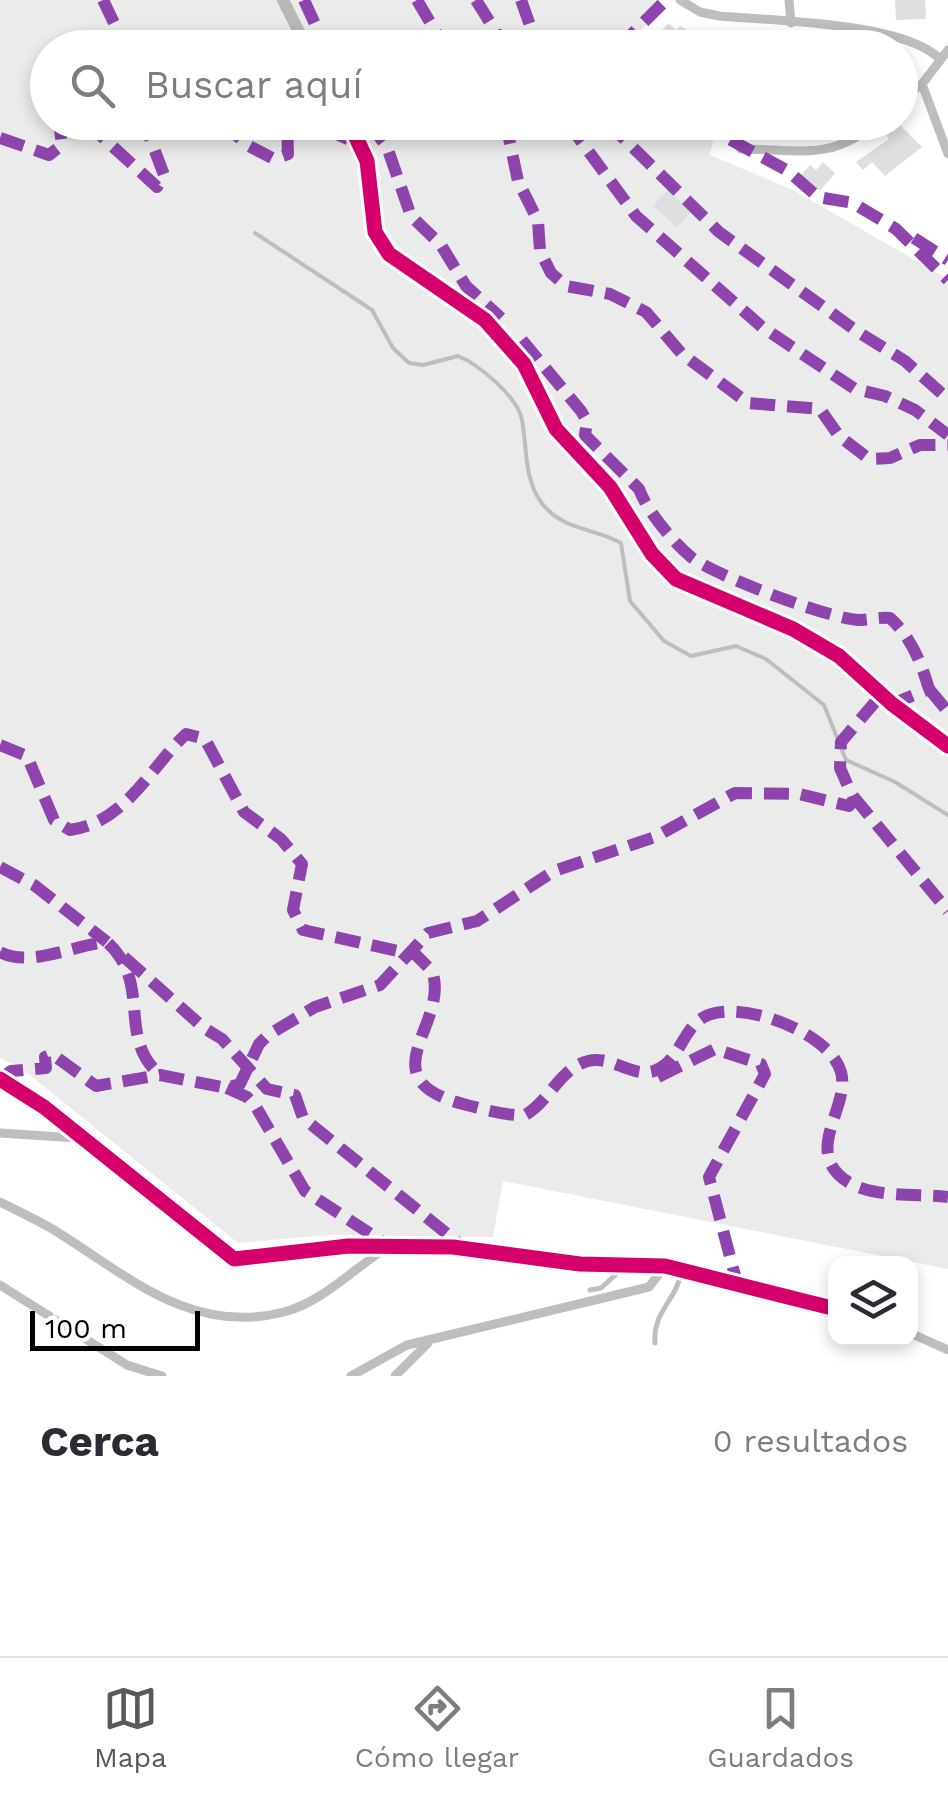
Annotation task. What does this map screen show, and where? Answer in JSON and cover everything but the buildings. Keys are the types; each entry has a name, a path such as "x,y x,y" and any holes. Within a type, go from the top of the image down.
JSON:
{"street":[{"path":"283,0 298,30"},
{"path":"680,0 700,12 861,30"},
{"path":"789,0 791,22"},
{"path":"918,45 944,54 918,87"},
{"path":"922,84 948,154"},
{"path":"357,140 366,162 375,232 390,254 485,320 524,364 556,430 610,487 652,554 676,580 793,628 839,656 892,704 948,746"},
{"path":"741,149 833,150 857,140"},
{"path":"0,1079 234,1259 348,1246 453,1246 580,1264 665,1266 828,1307"},
{"path":"0,1133 80,1138"},
{"path":"0,1202 53,1229 134,1286 190,1309 234,1316 285,1312 319,1296 390,1246"},
{"path":"352,1376 406,1345 649,1286 665,1266"},
{"path":"0,1286 127,1365 162,1376"},
{"path":"918,1337 948,1350"},
{"path":"395,1376 430,1341"}],"lane":[{"path":"590,1290 601,1288 627,1263"},
{"path":"655,1343 655,1319 678,1286 682,1270"}],"shaded area":[{"path":"0,0 660,0 661,8 641,30 30,30 30,140 713,140 710,155 795,191 948,279 948,1269 918,1263 918,1256 882,1256 503,1181 493,1237 327,1235 238,1243 21,1068 0,1058"}],"waterway":[{"path":"255,233 372,310 393,348 409,363 423,365 458,356 496,382 519,411 529,473 541,502 558,518 621,543 630,601 664,641 691,656 736,646 766,659 824,705 846,760 895,782 948,815"}],"marked path":[{"path":"103,0 117,30"},
{"path":"304,0 318,30"},
{"path":"417,0 434,30"},
{"path":"476,0 495,30"},
{"path":"521,0 532,30"},
{"path":"636,30 663,3"},
{"path":"0,138 49,155 62,145 61,140"},
{"path":"106,140 157,187 164,175 151,140"},
{"path":"242,140 274,159 288,154 288,140"},
{"path":"350,140 356,143"},
{"path":"382,140 411,216 441,245 466,286 501,318"},
{"path":"509,140 518,181 538,221 540,251 551,273 566,286 610,294 646,312 682,354 748,403 820,409 839,436 869,459 890,458 920,445 948,445"},
{"path":"580,140 636,216 762,327 855,389 885,396 915,410 948,435"},
{"path":"625,140 719,232 905,361 948,399"},
{"path":"731,140 788,171 818,197 853,203 896,229 948,280"},
{"path":"914,238 948,260"},
{"path":"522,340 581,411 587,421 585,435 639,489 661,526 691,557 746,585 824,612 859,620 890,618 914,651 929,689 892,704"},
{"path":"929,689 948,712"},
{"path":"1,1079 11,1071 46,1068 45,1057 52,1054 96,1086 160,1075 227,1088 240,1084 259,1044 268,1035 315,1007 380,985 428,933 477,921 554,871 655,837 735,793 799,794 849,806 854,800 840,768 841,742 881,695"},
{"path":"0,745 27,756 54,820 70,830 90,825 122,805 186,734 205,739 244,812 281,839 302,864 293,910 303,930 416,955 432,971 435,991 415,1064 419,1080 434,1093 486,1110 525,1115 578,1065 597,1060 638,1072 654,1071 670,1060 704,1017 719,1012 760,1016 782,1022 820,1044 841,1072 840,1098 828,1150 838,1174 875,1192 948,1197"},
{"path":"853,796 948,911"},
{"path":"0,867 34,885 107,942"},
{"path":"0,952 38,957 107,942 121,958 128,975 140,1044 160,1075"},
{"path":"124,957 204,1028 222,1039 267,1089 295,1095 303,1118 461,1245"},
{"path":"658,1077 715,1049 761,1064 765,1074 709,1177 738,1287"},
{"path":"227,1088 247,1097 256,1107 305,1191 389,1246"}],"cycle path":[{"path":"357,140 367,161 375,232 389,254 485,320 524,364 556,429 610,487 652,554 676,579 793,629 839,656 892,704 948,746"},
{"path":"0,1079 44,1107 234,1259 348,1246 453,1247 580,1264 665,1266 828,1307"}]}
